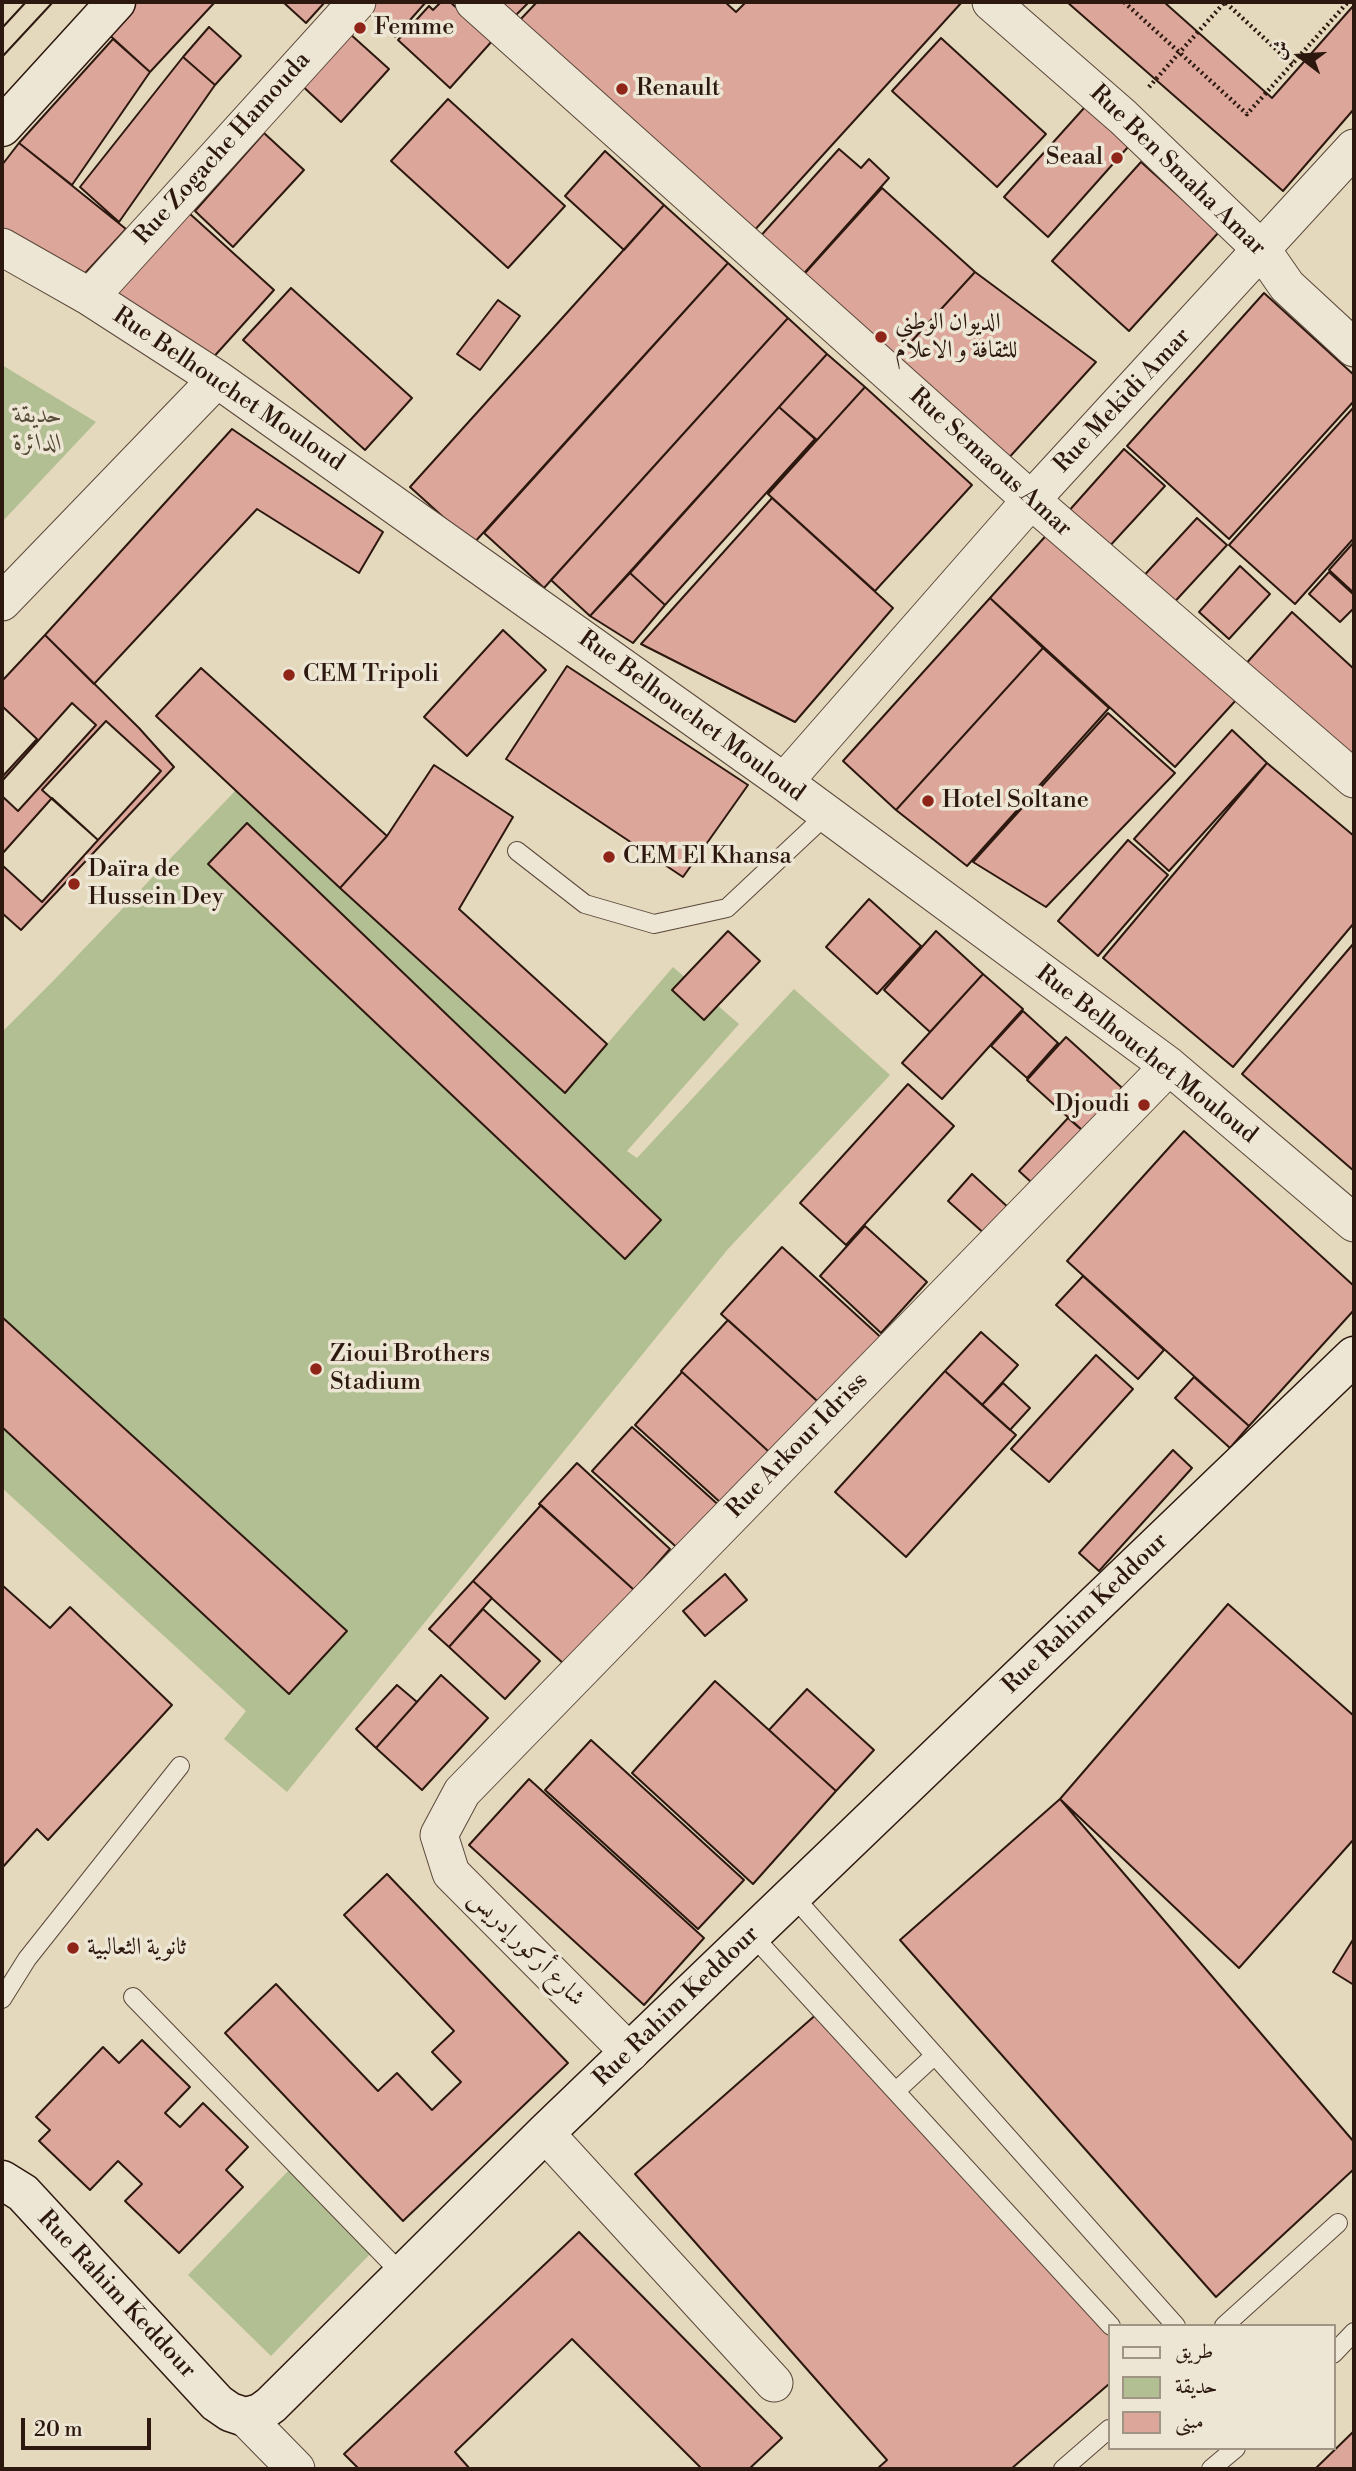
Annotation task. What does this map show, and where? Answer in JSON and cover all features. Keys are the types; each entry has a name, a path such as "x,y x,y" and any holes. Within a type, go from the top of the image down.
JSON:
{"main road":[{"path":"2,127 116,2"},
{"name":"Rue Rahim Keddour","path":"2,2180 23,2193 217,2403 230,2412 245,2417 260,2413 545,2133 1354,1356"}],"street":[{"name":"Rue Zogache Hamouda","path":"90,297 357,2"},
{"name":"Rue Semaous Amar","path":"474,2 1031,500 1354,779"},
{"name":"Rue Ben Smaha Amar","path":"992,2 1124,117 1262,250 1287,286 1354,348"},
{"name":"Rue Mekidi Amar","path":"784,782 1031,500 1354,148"},
{"name":"Rue Belhouchet Mouloud","path":"2,247 90,297 217,379 784,782 1168,1066 1354,1223"},
{"path":"2,602 217,379"},
{"name":"Rue Arkour Idriss","path":"439,1835 462,1792 1168,1066"},
{"name":"شارع أركور إدريس","path":"439,1835 451,1873 629,2053"},
{"path":"545,2133 774,2383"},
{"path":"245,2417 296,2469"}],"lane":[{"path":"517,851 585,904 654,924 727,908 826,814"},
{"path":"2,1999 27,1959 180,1766"},
{"path":"793,1896 1174,2324"},
{"path":"752,1935 1109,2324"},
{"path":"133,1997 402,2274"},
{"path":"896,2091 935,2055"},
{"path":"1226,2324 1338,2224"},
{"path":"1335,2352 1354,2332"},
{"path":"1063,2469 1108,2430"},
{"path":"1211,2469 1227,2451"}],"path":[{"path":"1124,2 1247,114 1348,2"},
{"path":"1179,53 1225,2 1292,64"}],"green space":[{"name":"حديقة الدائرة","path":"2,365 96,422 2,522"},
{"name":"Zioui Brothers Stadium","path":"236,790 565,1093 673,967 739,1024 627,1151 637,1158 794,989 890,1075 728,1249 287,1792 224,1739 246,1711 2,1488 2,1032"},
{"path":"290,2169 374,2250 271,2356 188,2275"}],"building":[{"path":"130,2 215,2 150,72 104,30"},
{"path":"283,2 325,2 306,23"},
{"path":"426,2 395,37 358,4"},
{"path":"441,2 450,2 493,40 450,88 398,40 429,6 433,10"},
{"path":"501,2 529,2 516,15"},
{"path":"537,2 725,2 736,12 746,2 962,2 752,233 519,21"},
{"path":"1067,2 1164,2 1272,98 1354,5 1354,109 1283,191"},
{"path":"329,15 389,69 341,122 282,67"},
{"path":"209,27 241,56 215,85 183,57"},
{"path":"941,38 1046,134 997,187 892,91"},
{"path":"113,39 150,72 72,185 19,143"},
{"path":"183,57 215,85 119,222 80,187"},
{"path":"1093,98 1136,138 1048,237 1004,197"},
{"path":"448,99 565,206 508,268 391,161"},
{"path":"264,133 304,170 233,247 195,211"},
{"path":"19,143 126,229 78,281 2,232 2,165"},
{"path":"839,149 861,168 869,159 889,178 799,279 757,240"},
{"path":"605,151 664,205 624,250 565,196"},
{"path":"1141,162 1219,232 1129,331 1052,261"},
{"path":"882,188 975,272 889,366 797,282"},
{"path":"664,205 728,263 473,544 410,487"},
{"path":"189,213 274,290 210,361 109,297"},
{"path":"728,263 788,318 544,588 484,533"},
{"path":"975,272 1096,362 1006,461 889,366"},
{"path":"291,288 412,398 365,450 243,340"},
{"path":"1264,293 1354,375 1354,401 1229,539 1127,446"},
{"path":"498,300 520,316 480,370 457,354"},
{"path":"788,318 827,354 590,616 551,580"},
{"path":"827,354 865,387 817,440 779,407"},
{"path":"865,387 972,485 875,591 768,494"},
{"path":"779,407 815,439 665,605 630,573"},
{"path":"1354,407 1354,538 1295,604 1229,545"},
{"path":"232,429 383,532 359,573 257,509 94,684 45,635"},
{"path":"1124,449 1165,486 1107,549 1067,513"},
{"path":"772,498 893,608 795,722 641,644"},
{"path":"1197,518 1227,545 1169,608 1139,581"},
{"path":"1051,530 1237,699 1175,767 990,598"},
{"path":"1354,542 1354,593 1329,570"},
{"path":"1240,566 1270,594 1229,639 1199,612"},
{"path":"1329,572 1354,595 1354,608 1340,622 1309,594"},
{"path":"630,573 665,605 633,643 590,616"},
{"path":"990,598 1043,648 896,810 843,761"},
{"path":"1292,612 1354,669 1354,767 1244,666"},
{"path":"503,630 546,670 467,756 424,717"},
{"path":"45,635 139,728 174,767 21,930 2,913 2,681"},
{"path":"1043,648 1109,708 967,866 896,810"},
{"path":"567,666 748,785 683,877 506,759"},
{"path":"201,668 387,836 340,888 156,716"},
{"path":"72,703 96,725 18,811 2,796 2,781"},
{"path":"2,706 37,739 2,777"},
{"path":"1108,713 1175,773 1046,907 973,862"},
{"path":"106,721 161,771 98,840 42,790"},
{"path":"1232,730 1267,763 1169,871 1134,839"},
{"path":"1267,763 1354,836 1354,923 1233,1067 1103,958"},
{"path":"434,765 513,817 459,909 607,1044 565,1093 340,888 387,836"},
{"path":"52,798 98,840 42,902 2,865 2,854"},
{"path":"247,823 661,1220 625,1259 208,864"},
{"path":"1128,840 1168,875 1098,956 1058,921"},
{"path":"869,899 921,946 877,994 826,947"},
{"path":"728,931 760,961 704,1020 672,990"},
{"path":"936,931 983,974 930,1032 884,990"},
{"path":"1354,943 1354,1171 1242,1074"},
{"path":"983,974 1023,1009 942,1099 902,1063"},
{"path":"1023,1011 1058,1043 1027,1078 991,1046"},
{"path":"1066,1037 1131,1096 1092,1139 1027,1080"},
{"path":"908,1084 954,1126 846,1245 800,1203"},
{"path":"1068,1118 1092,1139 1043,1193 1019,1171"},
{"path":"1184,1131 1354,1286 1354,1310 1249,1426 1067,1261"},
{"path":"972,1174 1011,1210 987,1236 948,1201"},
{"path":"865,1226 927,1282 881,1333 820,1276"},
{"path":"782,1247 886,1342 826,1409 721,1314"},
{"path":"1083,1276 1164,1350 1138,1379 1056,1305"},
{"path":"2,1317 347,1631 289,1694 2,1427"},
{"path":"728,1320 826,1409 779,1461 681,1371"},
{"path":"981,1332 1018,1365 982,1405 945,1371"},
{"path":"1096,1355 1133,1389 1049,1482 1011,1449"},
{"path":"945,1371 1016,1435 906,1557 835,1492"},
{"path":"682,1372 779,1461 732,1513 635,1425"},
{"path":"1194,1377 1249,1426 1230,1448 1175,1398"},
{"path":"1003,1383 1030,1408 1010,1430 982,1405"},
{"path":"632,1427 723,1509 683,1553 592,1471"},
{"path":"1173,1450 1192,1468 1099,1571 1079,1553"},
{"path":"577,1463 670,1549 634,1590 539,1504"},
{"path":"541,1505 634,1590 565,1665 473,1581"},
{"path":"725,1574 747,1600 705,1636 683,1611"},
{"path":"473,1581 492,1598 449,1647 429,1629"},
{"path":"2,1585 50,1628 70,1607 172,1705 48,1840 37,1829 2,1868"},
{"path":"1228,1604 1354,1716 1354,1839 1239,1968 1060,1799"},
{"path":"483,1609 540,1661 505,1699 449,1647"},
{"path":"441,1675 488,1718 422,1790 376,1748"},
{"path":"715,1681 836,1791 753,1884 632,1773"},
{"path":"397,1685 417,1702 376,1748 356,1729"},
{"path":"807,1689 874,1750 836,1791 769,1730"},
{"path":"591,1740 744,1880 698,1929 545,1790"},
{"path":"529,1779 704,1938 644,2005 469,1845"},
{"path":"1060,1799 1354,2142 1354,2169 1216,2297 900,1940"},
{"path":"387,1874 568,2063 403,2221 225,2033 276,1984 378,2091 397,2073 432,2110 461,2082 432,2052 454,2031 344,1915"},
{"path":"1354,1938 1354,1985 1333,1972"},
{"path":"819,2012 1108,2332 1108,2385 1011,2469 877,2469 887,2460 635,2174"},
{"path":"142,2040 190,2087 165,2113 180,2127 203,2103 248,2147 226,2170 243,2187 179,2253 125,2201 142,2184 118,2161 90,2190 39,2141 50,2130 36,2117 103,2047 119,2063"},
{"path":"579,2232 782,2438 749,2469 702,2469 572,2339 455,2452 470,2469 359,2469 344,2454"},
{"path":"1354,2431 1354,2469 1315,2469 1335,2450"}],"tram line":[{"path":"2,28 26,2"},
{"path":"2,57 53,2"}],"place":[{"name":"Femme","path":"360,28"},
{"name":"Renault","path":"622,89"},
{"name":"Seaal","path":"1117,158"},
{"name":"الديوان الوطني للثقافة و الاعلام","path":"881,337"},
{"name":"CEM Tripoli","path":"289,675"},
{"name":"Hotel Soltane","path":"928,801"},
{"name":"CEM El Khansa","path":"609,857"},
{"name":"Daïra de Hussein Dey","path":"74,884"},
{"name":"Djoudi","path":"1144,1105"},
{"name":"Zioui Brothers Stadium","path":"316,1369"},
{"name":"ثانوية الثعالبية","path":"73,1948"}]}
